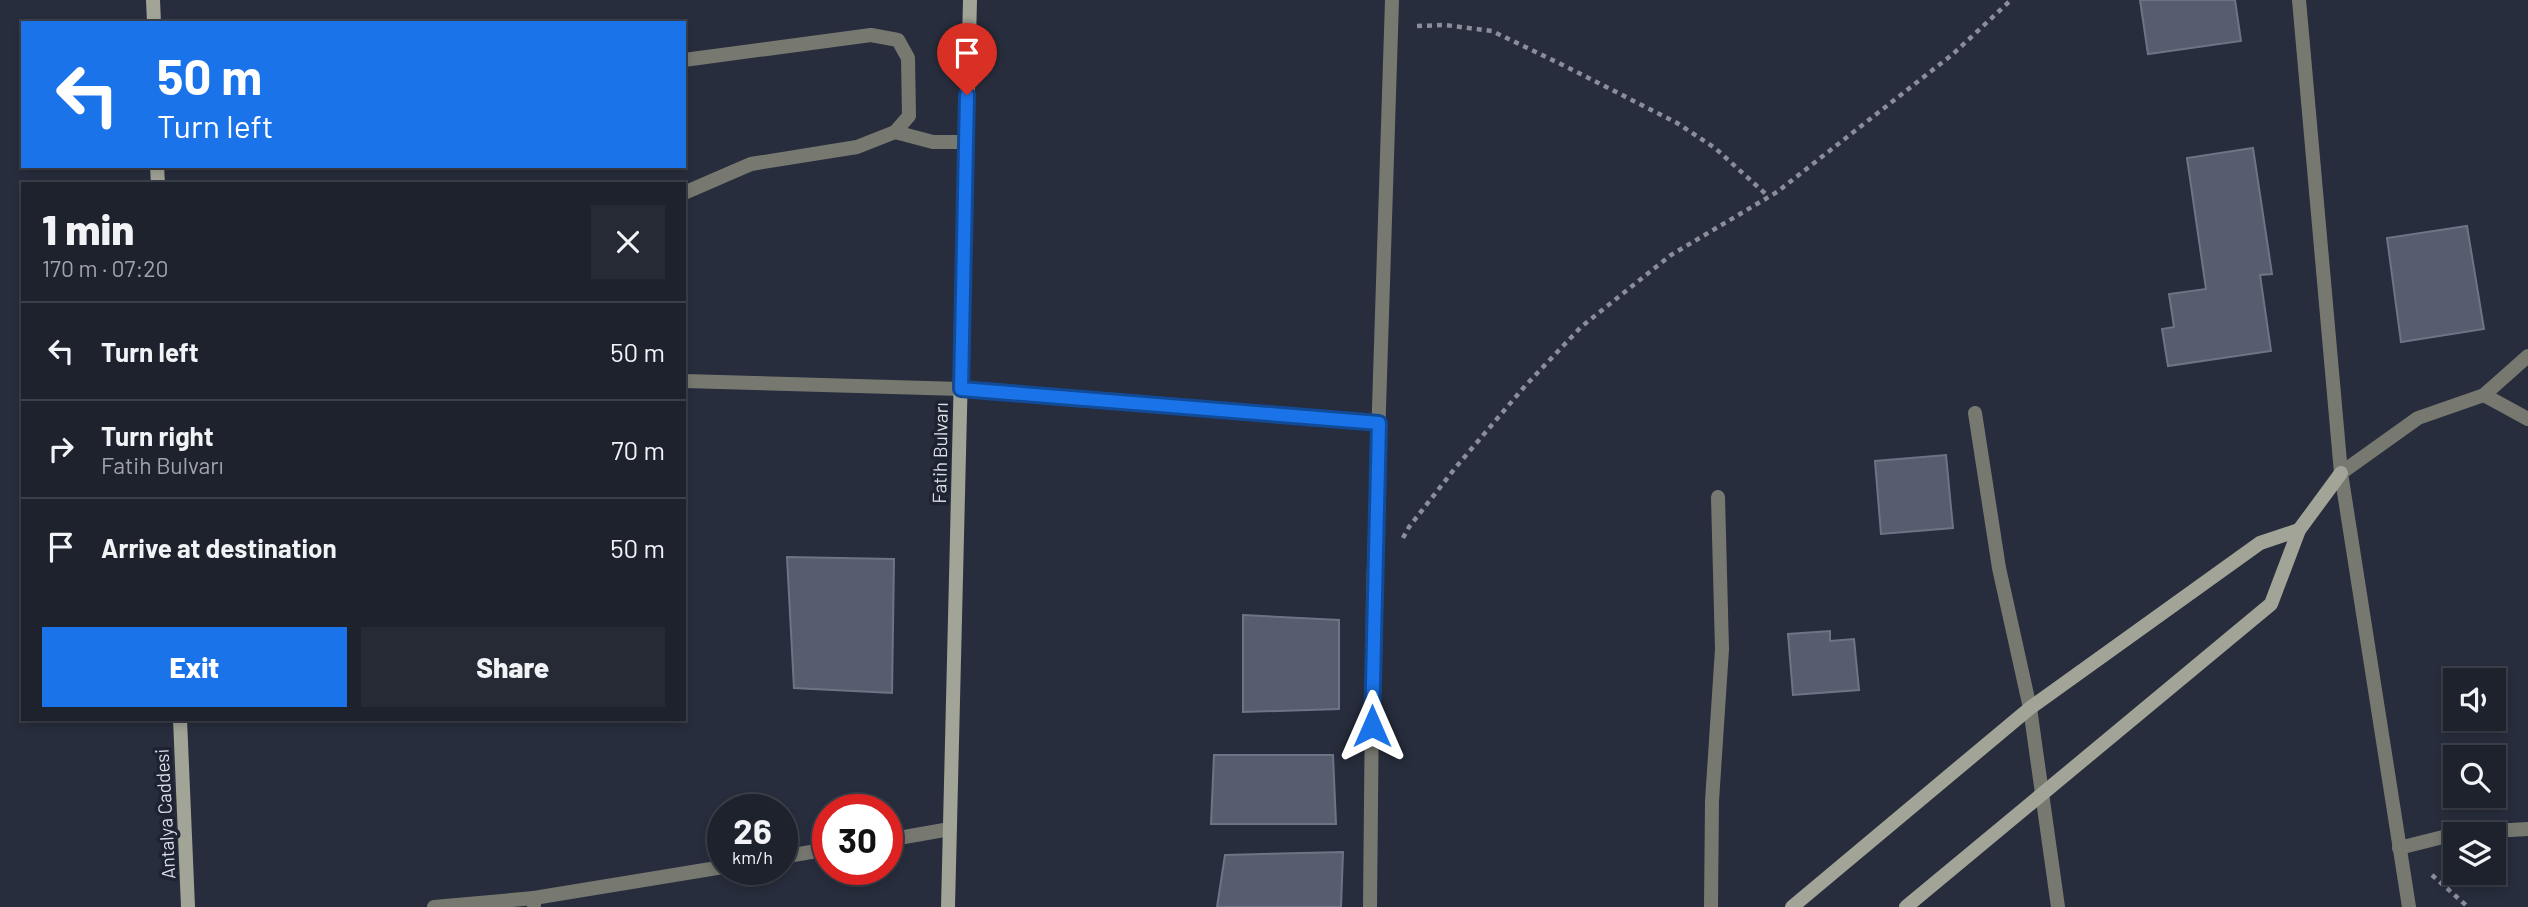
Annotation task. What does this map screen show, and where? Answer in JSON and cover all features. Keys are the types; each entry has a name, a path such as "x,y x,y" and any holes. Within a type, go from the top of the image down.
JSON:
{"street":[{"path":"153,0 154,21"},
{"name":"Fatih Bulvarı","path":"948,907 970,0"},
{"path":"1370,907 1373,596 1392,0"},
{"path":"2299,0 2342,473 2409,907"},
{"path":"686,60 872,35 898,40 908,58 909,116 895,132 857,147 751,164 686,192"},
{"path":"895,132 933,142 966,142"},
{"path":"1906,907 2271,604 2299,530 2342,473 2418,418 2484,395 2528,356"},
{"path":"686,381 961,389 1379,423"},
{"path":"2484,395 2528,419"},
{"path":"1975,413 1999,568 2030,708 2058,907"},
{"path":"1711,907 1712,801 1722,649 1718,497"},
{"path":"1792,907 2030,708 2260,543 2299,530"},
{"name":"Antalya Caddesi","path":"180,721 188,907"},
{"path":"903,837 950,829"},
{"path":"2399,848 2459,833 2528,829"},
{"path":"434,907 534,902 707,870"}],"path":[{"path":"1403,539 1409,527 1456,467 1525,386 1581,327 1671,255 1768,196 1842,142 1923,78 2011,0"},
{"path":"1391,26 1445,25 1492,31 1677,123 1715,148 1768,196"}],"building":[{"path":"2140,0 2235,0 2241,41 2148,54"},
{"path":"2253,148 2272,274 2260,275 2271,351 2168,366 2162,329 2174,327 2169,294 2206,289 2187,158"},
{"path":"2467,226 2484,329 2401,342 2387,238"},
{"path":"1946,455 1953,528 1881,534 1875,461"},
{"path":"787,557 894,559 892,693 794,688"},
{"path":"1243,615 1339,620 1339,709 1243,712"},
{"path":"1830,631 1830,641 1854,639 1859,690 1793,695 1788,634"},
{"path":"1214,755 1333,755 1336,824 1211,824"},
{"path":"1343,852 1341,907 1217,907 1225,855"}],"route":[{"path":"967,95 961,389 1379,423 1372,726"}]}
